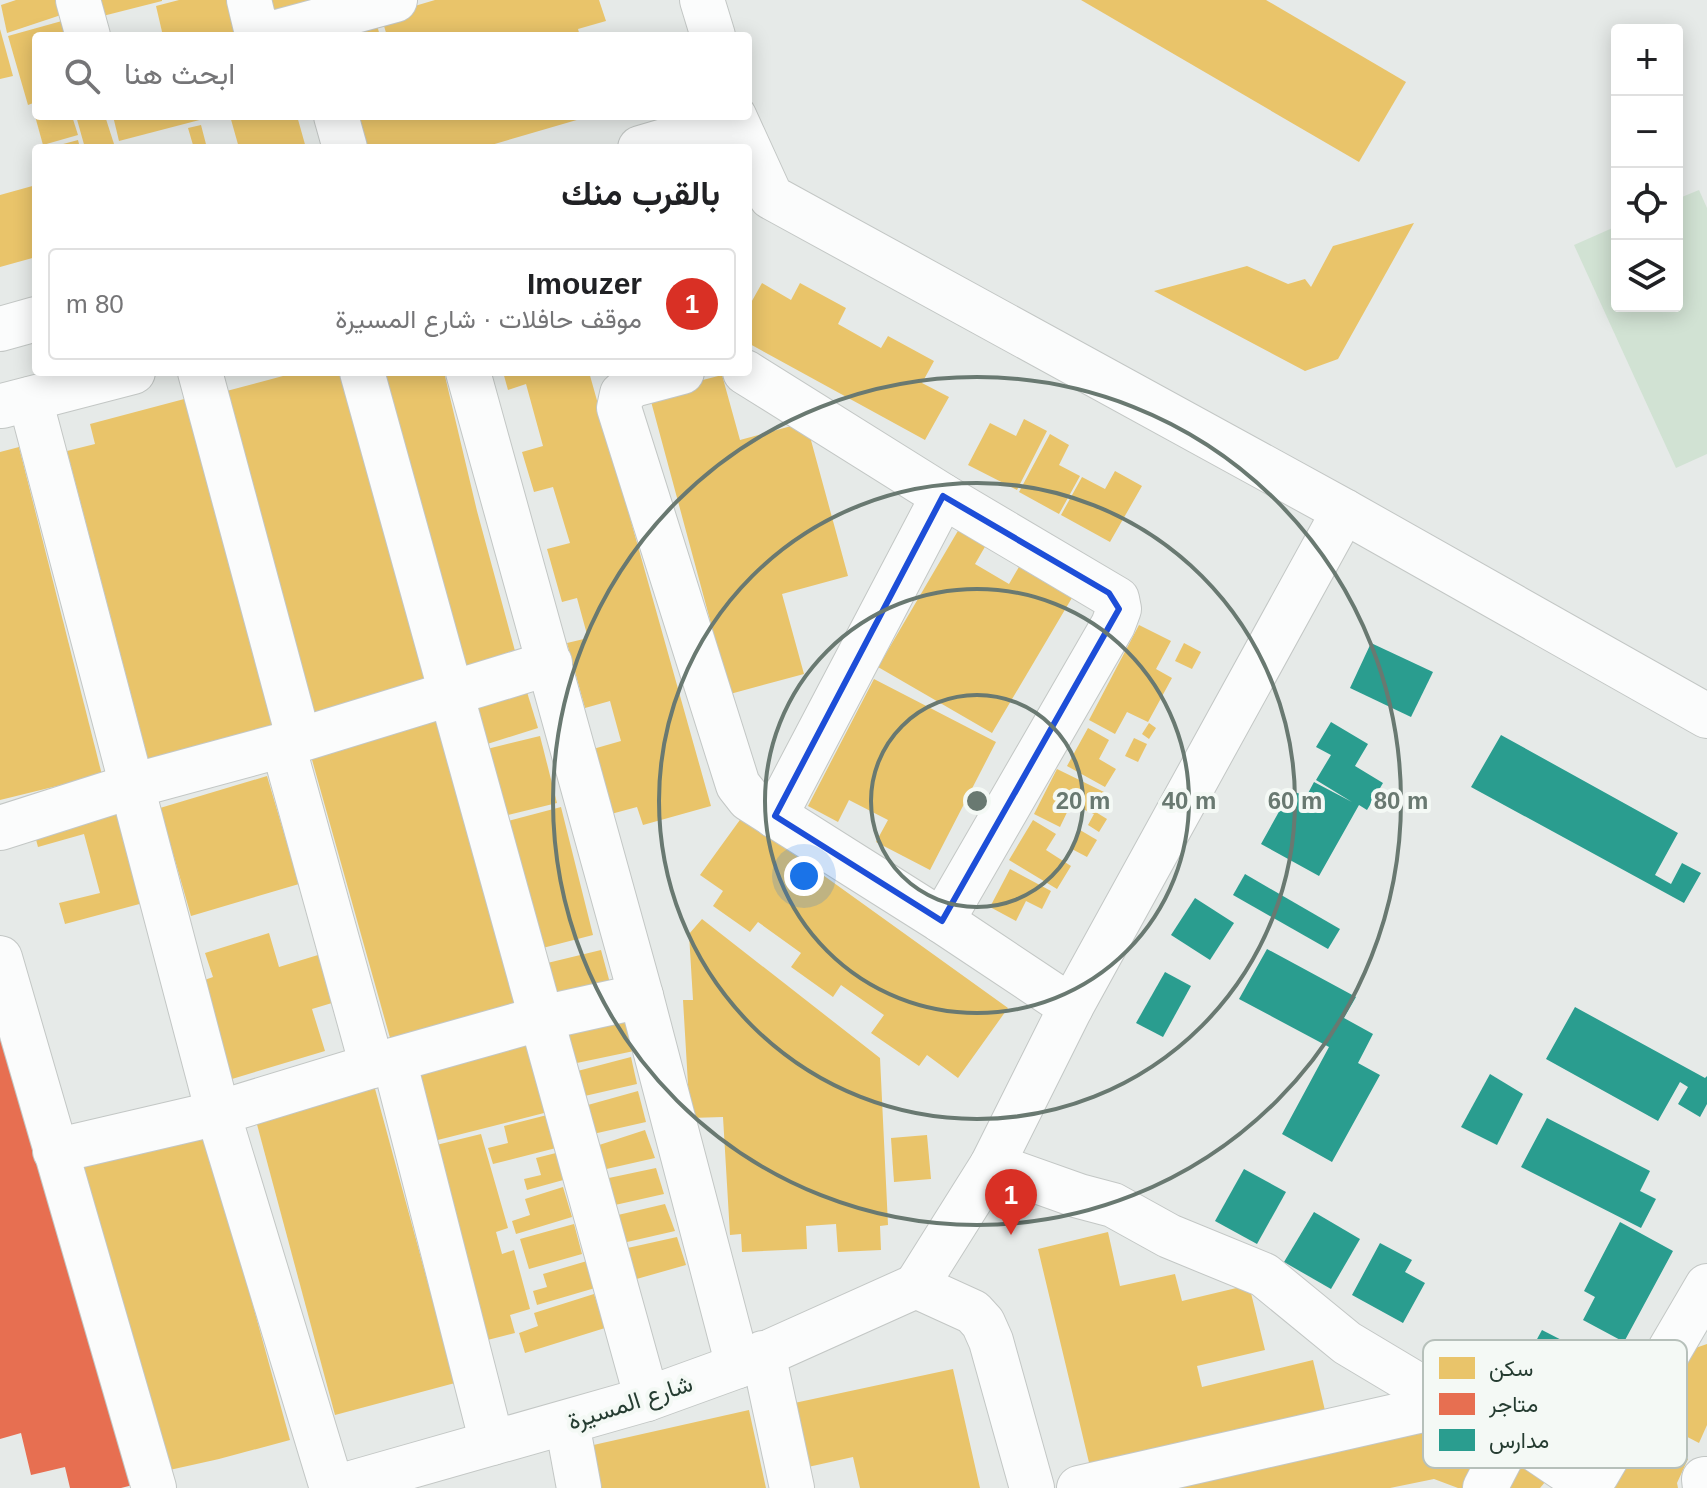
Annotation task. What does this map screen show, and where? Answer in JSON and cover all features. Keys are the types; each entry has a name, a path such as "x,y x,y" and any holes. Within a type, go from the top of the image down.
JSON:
{"street":[{"path":"78,0 87,32"},
{"path":"249,0 255,25 262,32"},
{"path":"287,32 395,0"},
{"path":"702,0 712,32"},
{"path":"337,120 344,144"},
{"path":"653,144 729,120"},
{"path":"736,120 743,144"},
{"path":"752,174 760,200 1344,511 1707,716"},
{"path":"0,329 32,320"},
{"path":"118,376 15,403 132,786 218,1113 333,1488"},
{"path":"201,376 291,742 492,1443"},
{"path":"363,376 647,1399"},
{"path":"469,376 641,996 750,1360 792,1488"},
{"path":"667,376 633,385 622,394 619,408 738,785 749,799 1071,1007"},
{"path":"751,376 943,496 1117,599 1119,609 1113,625 942,921"},
{"path":"775,816 943,496"},
{"path":"1032,1488 991,1341 983,1323 973,1312 916,1286 992,1165 1071,1007 1344,511"},
{"path":"0,828 132,786 452,695 550,663"},
{"path":"0,958 154,1488"},
{"path":"55,1151 218,1113 542,1018 641,996"},
{"path":"992,1165 1113,1205 1169,1236 1264,1275 1347,1343 1423,1388"},
{"name":"شارع المسيرة","path":"333,1488 647,1399 750,1360 916,1286"},
{"path":"1675,1340 1707,1286"},
{"path":"1079,1488 1423,1410"},
{"path":"567,1423 579,1488"},
{"path":"1485,1488 1495,1468"},
{"path":"1563,1468 1576,1477 1587,1479 1597,1474 1601,1468"},
{"path":"1705,1488 1704,1479 1707,1479"}],"highlighted area":[{"path":"943,496 1109,593 1119,609 942,921 775,816"}],"green space":[{"path":"1699,190 1707,208 1707,454 1676,468 1574,245 1611,229 1611,312 1683,312 1683,197"}],"building: سكن":[{"path":"16,0 63,0 67,13 7,33 1,5"},
{"path":"86,0 162,0 162,1 91,19"},
{"path":"179,0 241,0 249,32 162,32 156,6"},
{"path":"258,0 327,0 263,18"},
{"path":"435,0 599,0 606,21 578,29 579,32 386,32 381,16"},
{"path":"1081,0 1266,0 1406,82 1359,162"},
{"path":"375,18 379,32 332,32"},
{"path":"69,19 73,32 32,32 32,104 28,105 8,36"},
{"path":"0,29 13,76 0,79"},
{"path":"36,120 73,120 78,135 43,144"},
{"path":"77,120 106,120 114,144 84,144"},
{"path":"114,120 200,120 119,141"},
{"path":"231,120 298,120 305,144 238,144"},
{"path":"338,120 577,120 495,144 345,144"},
{"path":"201,125 206,144 193,144 188,128"},
{"path":"32,186 32,258 0,267 0,195"},
{"path":"1414,223 1338,359 1305,371 1154,291 1247,266 1288,284 1305,279 1311,287 1333,246"},
{"path":"762,283 791,300 800,283 846,308 838,324 881,348 888,336 934,361 922,383 949,397 925,440 752,345 752,301"},
{"path":"283,376 348,376 429,685 304,718 219,393"},
{"path":"376,376 445,376 518,662 453,678"},
{"path":"504,376 590,376 711,806 643,825 637,807 611,814 593,749 621,741 610,701 585,708 567,643 588,638 577,598 562,602 547,549 570,543 553,487 534,492 522,452 543,446 526,384 508,390"},
{"path":"722,376 740,440 806,422 848,576 782,594 804,674 730,694 649,394"},
{"path":"188,398 275,725 148,759 67,451 95,444 90,424"},
{"path":"1024,419 1047,431 1017,490 968,465 990,423 1016,436"},
{"path":"1050,434 1069,445 1059,465 1080,476 1059,514 1019,492"},
{"path":"19,447 102,775 0,800 0,452"},
{"path":"1115,471 1142,486 1110,542 1061,515 1082,477 1105,489"},
{"path":"959,529 986,545 975,564 1009,584 1023,560 1076,591 992,733 878,667"},
{"path":"1139,625 1171,641 1156,669 1172,678 1148,722 1127,712 1115,734 1089,720"},
{"path":"1184,643 1201,652 1192,669 1175,661"},
{"path":"874,679 996,742 930,870 876,842 888,820 849,800 838,822 808,806"},
{"path":"527,692 538,728 481,746 469,710"},
{"path":"436,714 519,1010 392,1045 309,749"},
{"path":"1149,723 1156,728 1149,739 1142,734"},
{"path":"1088,728 1109,740 1099,759 1116,769 1105,787 1067,766"},
{"path":"540,736 557,803 500,817 483,750"},
{"path":"1134,738 1147,744 1138,762 1125,756"},
{"path":"1057,769 1104,792 1094,811 1107,819 1099,832 1088,825 1094,814 1071,804 1060,827 1034,814"},
{"path":"267,776 299,884 191,916 160,808"},
{"path":"561,807 593,935 535,950 504,822"},
{"path":"122,808 147,902 65,924 59,903 100,893 84,834 38,847 34,832"},
{"path":"742,817 1008,1008 958,1078 927,1055 919,1066 871,1033 884,1015 841,985 833,997 791,967 801,953 758,922 750,932 713,906 723,891 700,875"},
{"path":"1033,820 1056,834 1046,850 1071,866 1057,889 1009,860"},
{"path":"1080,830 1097,840 1087,857 1070,848"},
{"path":"1010,869 1051,891 1042,909 1026,901 1016,921 990,907"},
{"path":"702,919 880,1058 888,1225 880,1226 881,1250 838,1252 836,1224 806,1226 807,1249 742,1252 741,1234 730,1235 723,1117 690,1118 683,1000 693,1000 689,934"},
{"path":"269,933 279,967 318,955 332,1003 312,1009 325,1051 222,1082 193,984 213,977 205,953"},
{"path":"601,950 610,983 548,1000 539,965"},
{"path":"624,1017 634,1051 572,1064 561,1033"},
{"path":"528,1037 548,1112 422,1144 403,1069"},
{"path":"631,1057 637,1084 576,1098 566,1074"},
{"path":"374,1085 455,1383 335,1415 255,1117"},
{"path":"638,1091 646,1122 593,1134 577,1108"},
{"path":"547,1115 556,1148 493,1164 488,1148 508,1143 504,1126"},
{"path":"645,1130 655,1158 602,1170 593,1147"},
{"path":"205,1131 290,1440 156,1473 74,1166"},
{"path":"481,1134 508,1228 496,1232 502,1254 514,1250 530,1309 510,1315 515,1333 472,1344 424,1148"},
{"path":"927,1135 931,1179 894,1182 891,1138"},
{"path":"560,1152 567,1179 527,1190 524,1179 541,1175 536,1158"},
{"path":"656,1168 664,1194 615,1205 604,1179"},
{"path":"563,1187 572,1217 516,1234 512,1221 530,1215 525,1199"},
{"path":"665,1204 675,1231 614,1245 605,1218"},
{"path":"574,1224 582,1254 529,1269 520,1239"},
{"path":"1108,1232 1120,1286 1175,1274 1182,1301 1249,1285 1265,1350 1197,1366 1202,1387 1313,1360 1327,1419 1092,1475 1038,1249"},
{"path":"677,1237 686,1265 626,1282 614,1251"},
{"path":"587,1261 595,1288 537,1305 533,1291 547,1287 543,1274"},
{"path":"594,1294 605,1328 525,1353 519,1333 538,1326 534,1313"},
{"path":"1707,1344 1707,1425 1699,1443 1687,1437 1687,1351"},
{"path":"953,1369 980,1488 860,1488 853,1457 799,1469 785,1405"},
{"path":"749,1410 766,1488 598,1488 589,1446"},
{"path":"1423,1422 1423,1468 1481,1468 1469,1488 1458,1488 1434,1479 1390,1488 1132,1488"},
{"path":"1506,1468 1538,1468 1551,1475 1540,1488 1495,1488"},
{"path":"1619,1468 1684,1468 1678,1488 1613,1488"}],"building: متاجر":[{"path":"0,1017 133,1485 121,1488 70,1488 65,1467 31,1475 21,1433 0,1439"}],"building: مدارس":[{"path":"1371,643 1433,672 1411,717 1350,688"},
{"path":"1331,722 1368,744 1355,766 1383,783 1367,810 1359,805 1319,876 1261,844 1291,790 1306,797 1314,782 1352,802 1316,780 1331,755 1316,747"},
{"path":"1501,735 1678,833 1655,875 1671,884 1682,863 1701,873 1684,903 1471,787"},
{"path":"1245,874 1340,929 1328,949 1233,895"},
{"path":"1195,898 1234,923 1210,960 1171,935"},
{"path":"1267,949 1356,997 1344,1018 1373,1034 1358,1063 1380,1075 1332,1162 1282,1134 1329,1047 1239,999"},
{"path":"1165,972 1191,986 1163,1037 1136,1023"},
{"path":"1575,1007 1705,1078 1707,1076 1707,1104 1700,1117 1678,1104 1688,1087 1680,1082 1658,1121 1546,1059"},
{"path":"1490,1074 1523,1094 1497,1145 1461,1127"},
{"path":"1547,1118 1650,1171 1640,1191 1656,1199 1641,1228 1521,1167"},
{"path":"1244,1169 1286,1192 1257,1244 1215,1221"},
{"path":"1314,1212 1360,1239 1331,1289 1284,1262"},
{"path":"1620,1222 1673,1251 1625,1340 1583,1320 1595,1297 1584,1291"},
{"path":"1380,1243 1412,1260 1405,1272 1425,1283 1403,1323 1352,1295"},
{"path":"1542,1330 1562,1340 1537,1340"}],"place":[{"name":"Imouzer","path":"1011,1235"}]}
